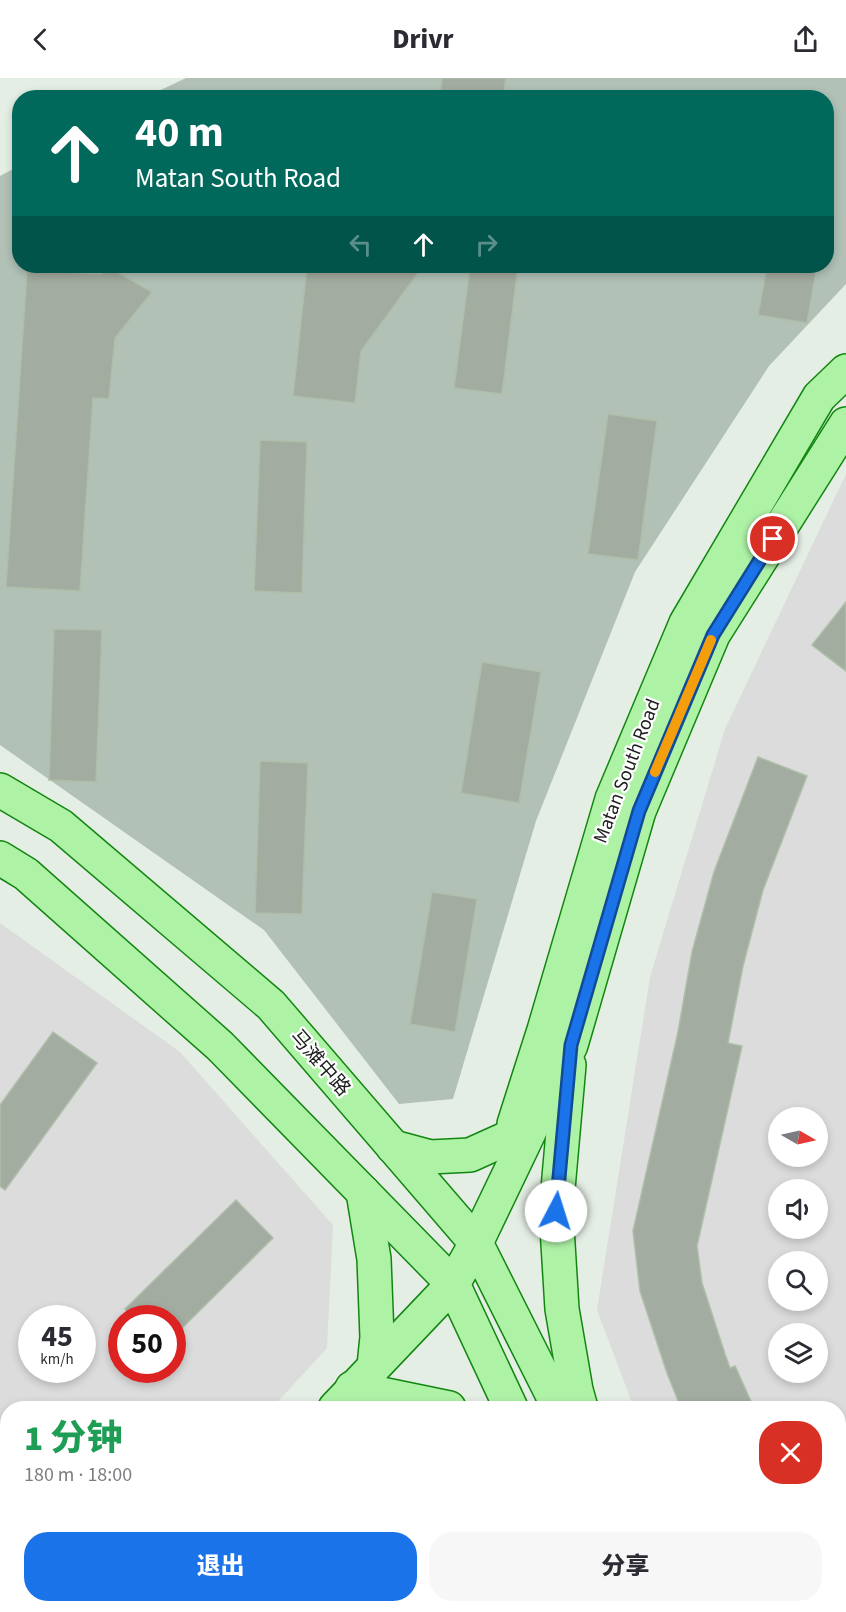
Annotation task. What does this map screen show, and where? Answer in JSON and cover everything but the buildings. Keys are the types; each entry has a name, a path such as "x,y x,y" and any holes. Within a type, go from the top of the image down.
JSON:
{"main road":[{"name":"Matan South Road","path":"476,1243 544,1030 612,799 686,623 819,398 846,371"},
{"name":"Matan South Road","path":"354,1388 453,1284 476,1243 571,1045 639,811 713,635 846,424"},
{"name":"马滩中路","path":"0,789 61,826 271,1005 476,1243 555,1401"},
{"path":"0,858 26,874 220,1046 453,1284 508,1401"},
{"path":"571,1045 556,1211 562,1309 579,1401"},
{"path":"393,1147 430,1157 470,1155 510,1137"},
{"path":"363,1192 374,1259 376,1337 354,1388 416,1401"}],"shaded area":[{"path":"186,78 846,78 846,284 769,366 635,572 536,821 453,1099 399,1104 264,930 0,745 0,176 12,170 12,273 834,273 834,90 161,90"},
{"path":"846,474 846,1401 631,1401 597,1310 650,977 725,729"},
{"path":"0,923 180,1052 333,1225 327,1348 278,1401 0,1401"}],"slow traffic":[{"path":"655,772 711,640"}],"route":[{"path":"556,1211 571,1045 639,811 713,635 773,539"}]}
